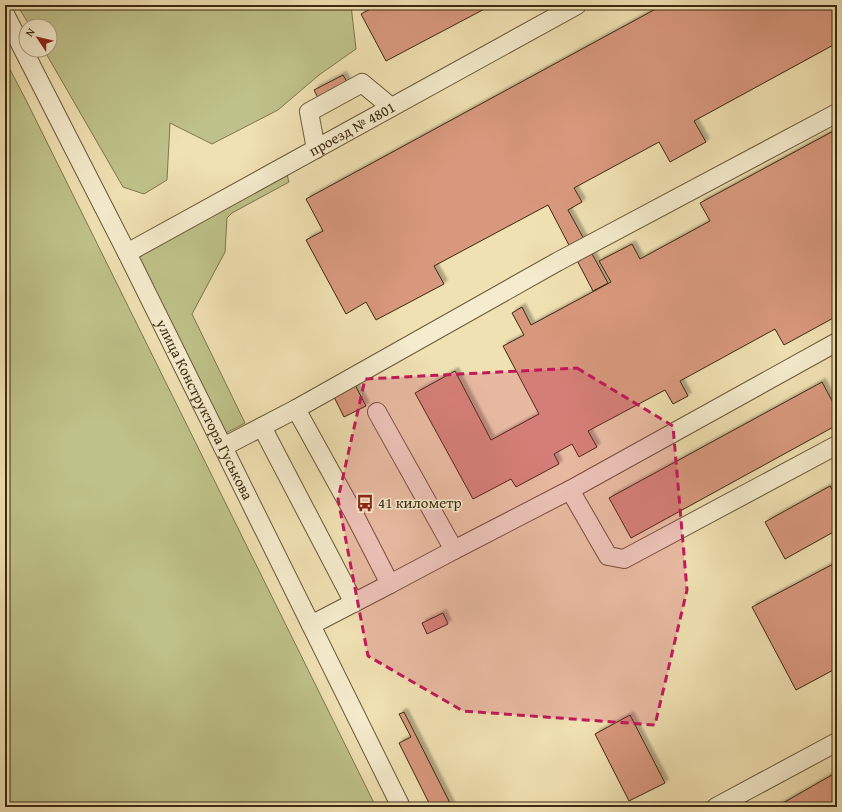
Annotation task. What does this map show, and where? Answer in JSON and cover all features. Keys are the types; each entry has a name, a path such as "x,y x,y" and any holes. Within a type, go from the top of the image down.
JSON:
{"street":[{"name":"проезд № 4801","path":"127,254 391,107 551,11 577,5"},
{"name":"улица Конструктора Гуськова","path":"5,14 127,254 401,807"},
{"path":"316,149 309,112 316,108 362,83 391,107"},
{"path":"223,447 296,409 557,262 837,112"},
{"path":"311,625 570,490 837,342"},
{"path":"296,409 353,512 390,584"},
{"path":"377,412 454,550"},
{"path":"262,427 354,603"},
{"path":"570,490 608,556 624,559 837,446"},
{"path":"716,807 837,742"}],"highlighted area":[{"path":"577,368 673,426 687,590 655,725 463,711 368,656 338,499 365,379"}],"green space":[{"path":"17,5 351,5 356,49 319,75 278,110 212,144 170,123 167,180 144,194 123,187 49,58 58,58 58,18 25,18"},
{"path":"5,60 26,100 376,807 5,807"},
{"path":"284,163 289,182 232,213 227,218 225,252 192,314 245,423 224,434 135,255"}],"building":[{"path":"378,5 492,5 386,61 361,14"},
{"path":"663,5 837,5 837,43 694,121 706,142 670,162 659,142 574,188 582,202 568,210 608,283 593,291 548,205 434,266 444,284 376,320 366,302 346,314 306,240 323,231 306,199"},
{"path":"343,75 354,94 324,110 314,90"},
{"path":"837,129 837,316 784,345 775,329 680,381 688,396 673,404 665,390 588,431 597,447 579,457 572,444 554,454 559,464 516,487 511,479 473,499 415,393 455,371 491,440 539,414 503,346 524,335 512,313 522,307 531,325 611,282 599,261 632,244 640,259 710,221 700,203"},
{"path":"822,382 837,410 837,425 631,538 609,498"},
{"path":"355,385 366,406 344,417 334,397"},
{"path":"830,486 837,498 837,530 785,559 765,522"},
{"path":"837,562 837,668 796,690 752,607"},
{"path":"443,613 448,624 427,634 422,623"},
{"path":"404,712 452,807 431,807 399,743 411,737 399,714"},
{"path":"630,715 665,783 629,801 595,734"},
{"path":"837,772 837,807 776,807"}],"place":[{"name":"41 километр","path":"365,503"}]}
